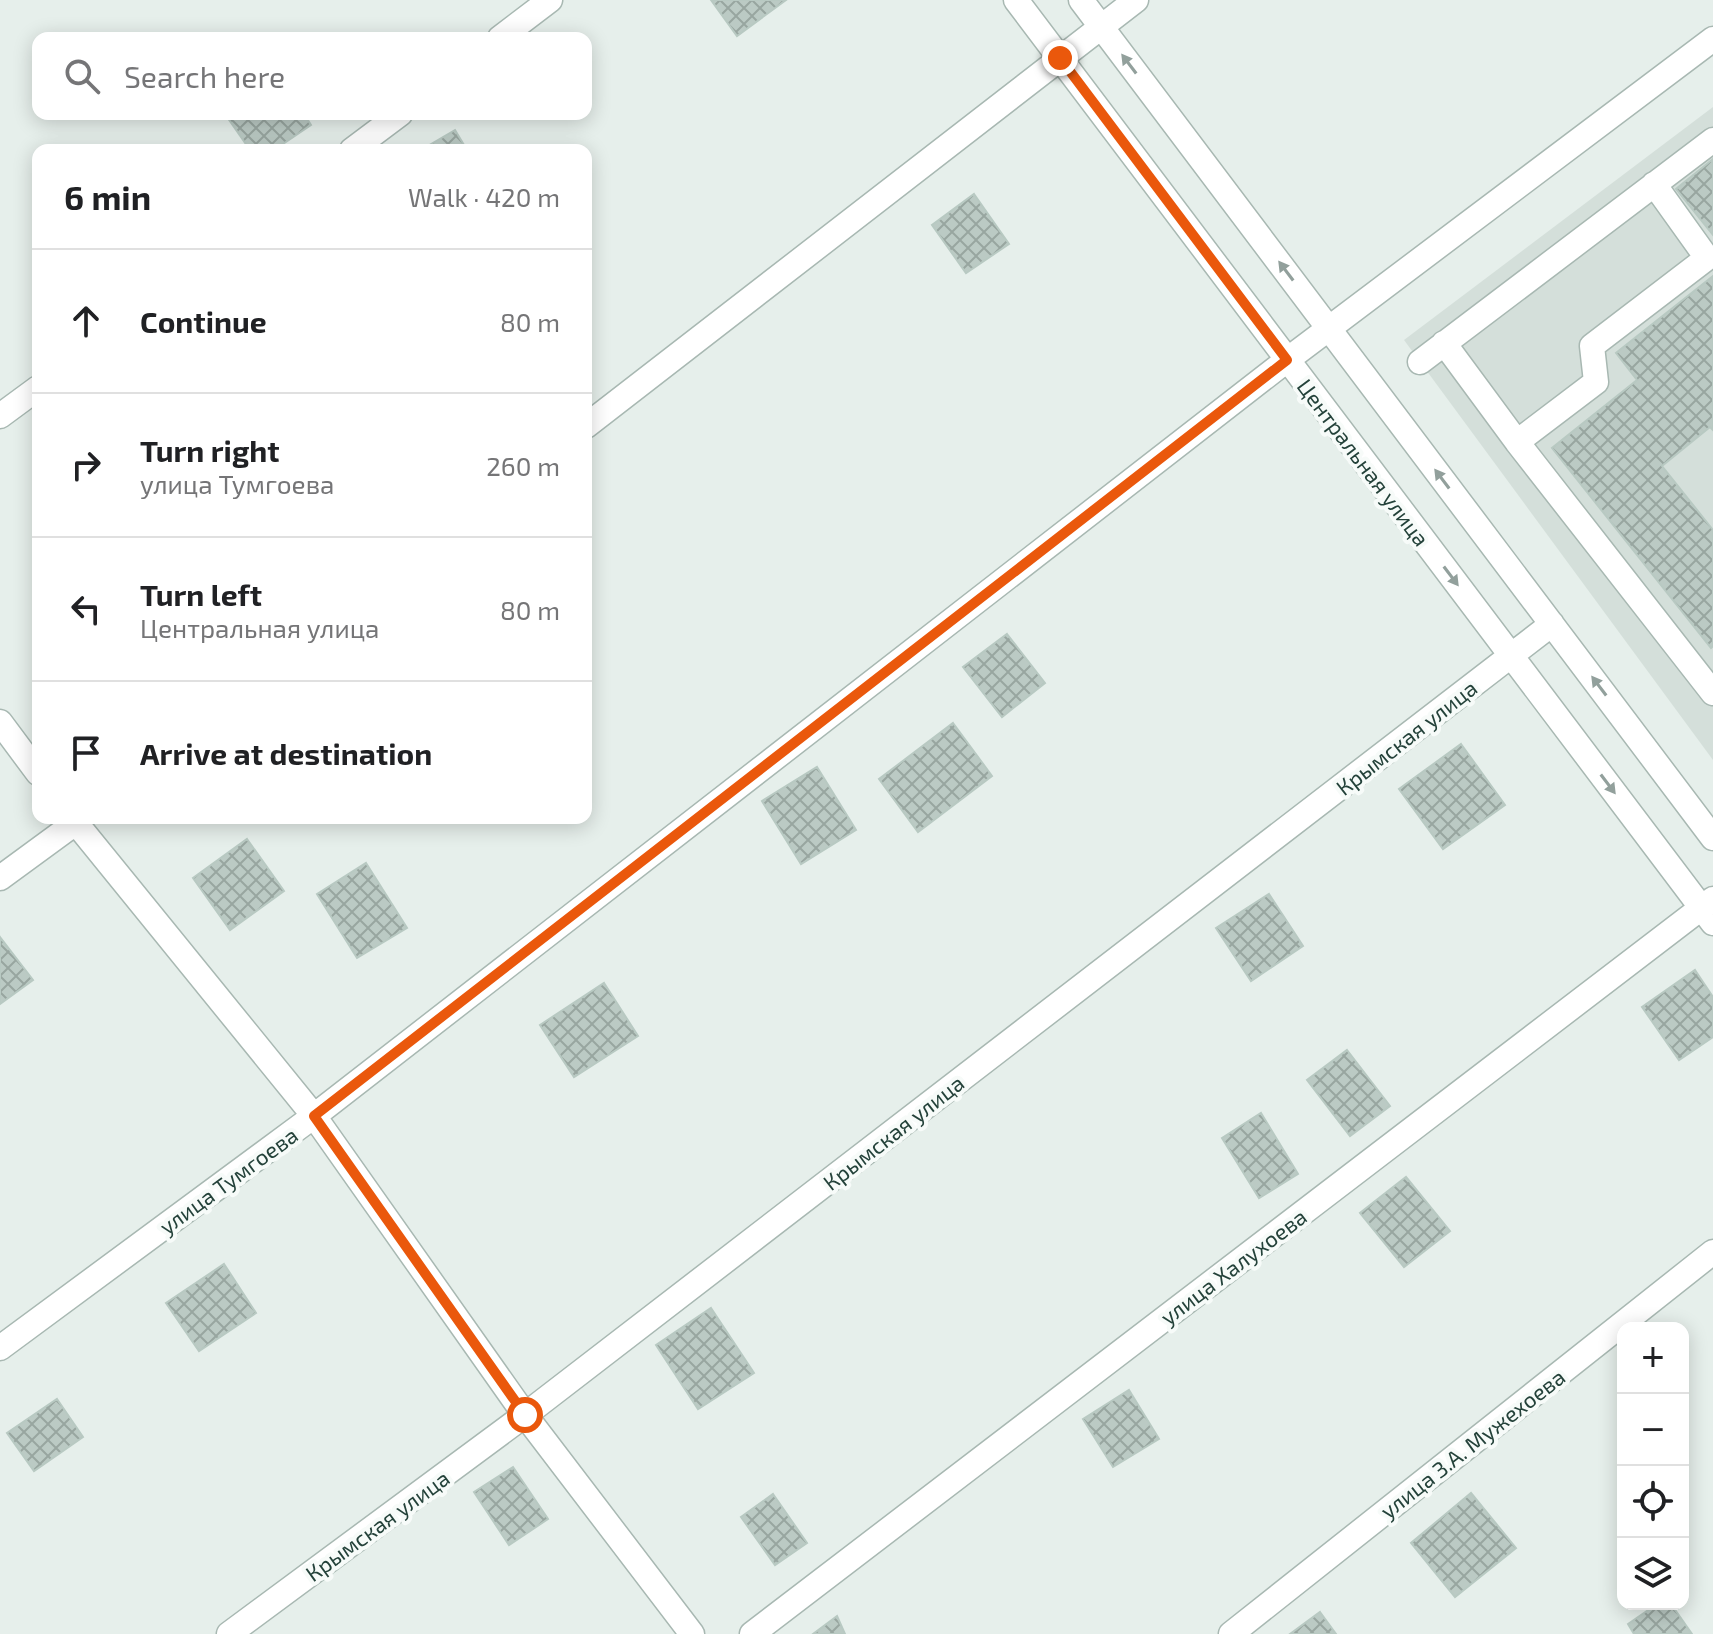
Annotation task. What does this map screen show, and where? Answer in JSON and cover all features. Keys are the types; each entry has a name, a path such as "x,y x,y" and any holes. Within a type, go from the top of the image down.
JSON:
{"street":[{"path":"508,32 550,0"},
{"name":"Центральная улица","path":"1016,0 1511,656 1709,910"},
{"path":"1081,0 1713,838"},
{"path":"592,421 1136,0"},
{"name":"улица Тумгоева","path":"0,1348 314,1116 1287,360 1713,39"},
{"path":"360,144 392,120"},
{"path":"1420,362 1713,140"},
{"path":"1517,442 1596,382 1592,346 1707,258 1654,184"},
{"path":"1444,343 1517,442 1713,693"},
{"path":"0,416 32,392"},
{"name":"Крымская улица","path":"229,1634 525,1415 1552,624"},
{"path":"0,722 32,765"},
{"path":"0,878 71,824"},
{"path":"79,824 314,1116 525,1415 692,1634"},
{"name":"улица Халухоева","path":"752,1634 1709,910"},
{"name":"улица З.А. Мужехоева","path":"1231,1634 1713,1252"}],"shaded area":[{"path":"1713,107 1713,760 1404,340"}],"building":[{"path":"711,0 786,0 737,36"},
{"path":"229,120 308,120 311,125 283,144 246,144"},
{"path":"455,130 463,144 431,144"},
{"path":"1713,159 1713,235 1676,189"},
{"path":"974,194 1009,244 966,273 932,225"},
{"path":"1713,276 1713,430 1710,427 1662,466 1713,530 1711,648 1552,448 1637,380 1616,353"},
{"path":"1007,634 1045,683 1002,717 963,667"},
{"path":"953,723 992,776 918,832 879,779"},
{"path":"1461,744 1505,805 1443,849 1399,789"},
{"path":"817,767 856,830 801,864 762,801"},
{"path":"247,839 284,891 230,930 193,878"},
{"path":"366,863 407,928 357,958 317,894"},
{"path":"1269,894 1303,946 1251,981 1216,928"},
{"path":"0,937 33,980 0,1004"},
{"path":"1695,970 1713,997 1713,1037 1679,1060 1642,1007"},
{"path":"604,983 638,1036 574,1077 540,1025"},
{"path":"1347,1050 1390,1106 1350,1136 1307,1080"},
{"path":"1261,1113 1298,1174 1259,1198 1222,1138"},
{"path":"1406,1177 1450,1231 1404,1267 1360,1213"},
{"path":"224,1264 256,1313 199,1351 166,1303"},
{"path":"711,1308 754,1373 698,1409 656,1345"},
{"path":"1129,1390 1159,1439 1113,1467 1083,1419"},
{"path":"57,1399 83,1437 34,1471 7,1433"},
{"path":"513,1467 548,1519 509,1545 474,1492"},
{"path":"1471,1493 1516,1548 1455,1597 1411,1543"},
{"path":"773,1494 807,1543 775,1565 741,1517"},
{"path":"1648,1610 1675,1610 1692,1634 1634,1634 1628,1624"},
{"path":"1320,1612 1336,1634 1290,1634"},
{"path":"837,1616 845,1634 813,1634"}],"route":[{"path":"525,1415 314,1116 1287,360 1060,58"}]}
